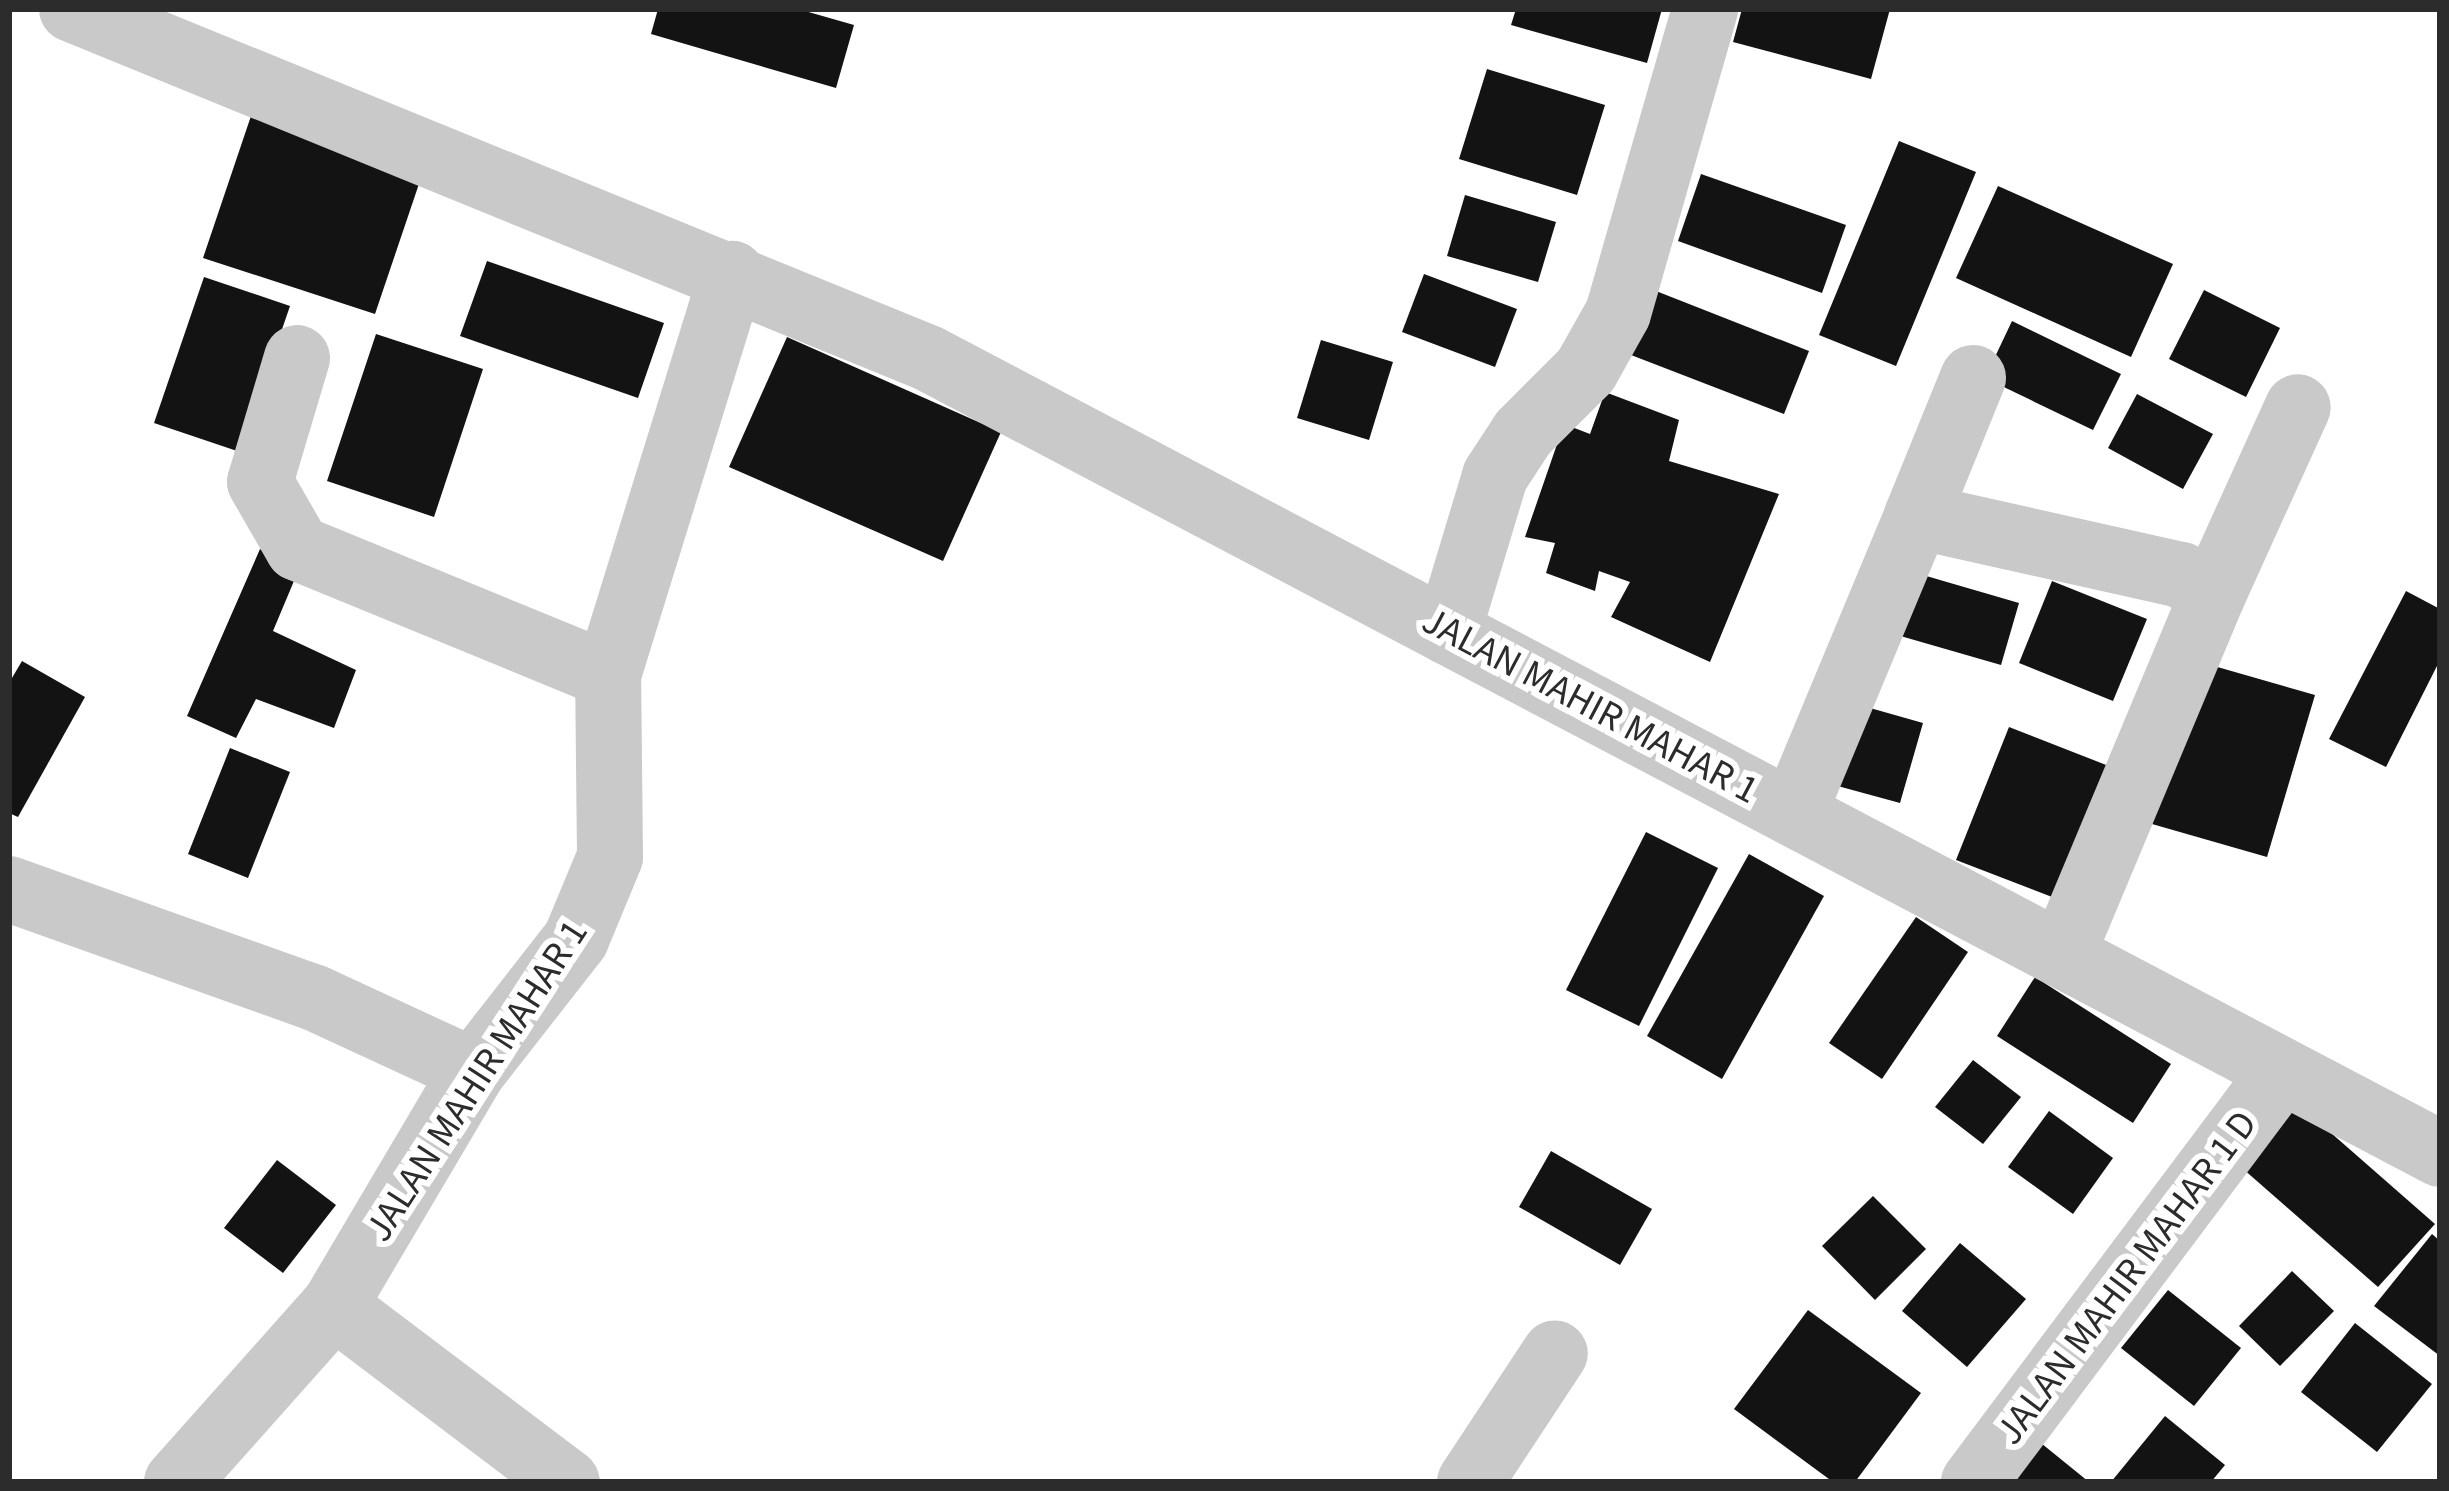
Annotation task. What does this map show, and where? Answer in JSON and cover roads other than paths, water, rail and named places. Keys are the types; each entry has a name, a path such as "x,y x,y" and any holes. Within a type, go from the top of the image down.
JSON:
{"street":[{"name":"JALAN MAHIR MAHAR 1","path":"72,9 732,274 928,358 2063,953 2279,1075 2440,1154"},
{"path":"1448,632 1495,476 1523,433 1586,370 1618,314 1705,9"},
{"name":"JALAN MAHIR MAHAR 1","path":"177,1482 334,1306 473,1072 576,939 610,857 608,675 732,274"},
{"path":"297,358 260,482 298,548 608,675"},
{"path":"1794,812 1972,378"},
{"path":"2063,953 2212,594 2298,407"},
{"path":"1917,516 2031,547 2135,562 2181,575 2212,594"},
{"path":"9,889 313,997 473,1072"},
{"name":"JALAN MAHIR MAHAR 1 D","path":"1974,1482 2279,1075"},
{"path":"334,1306 567,1482"},
{"path":"1470,1482 1555,1352"}]}
